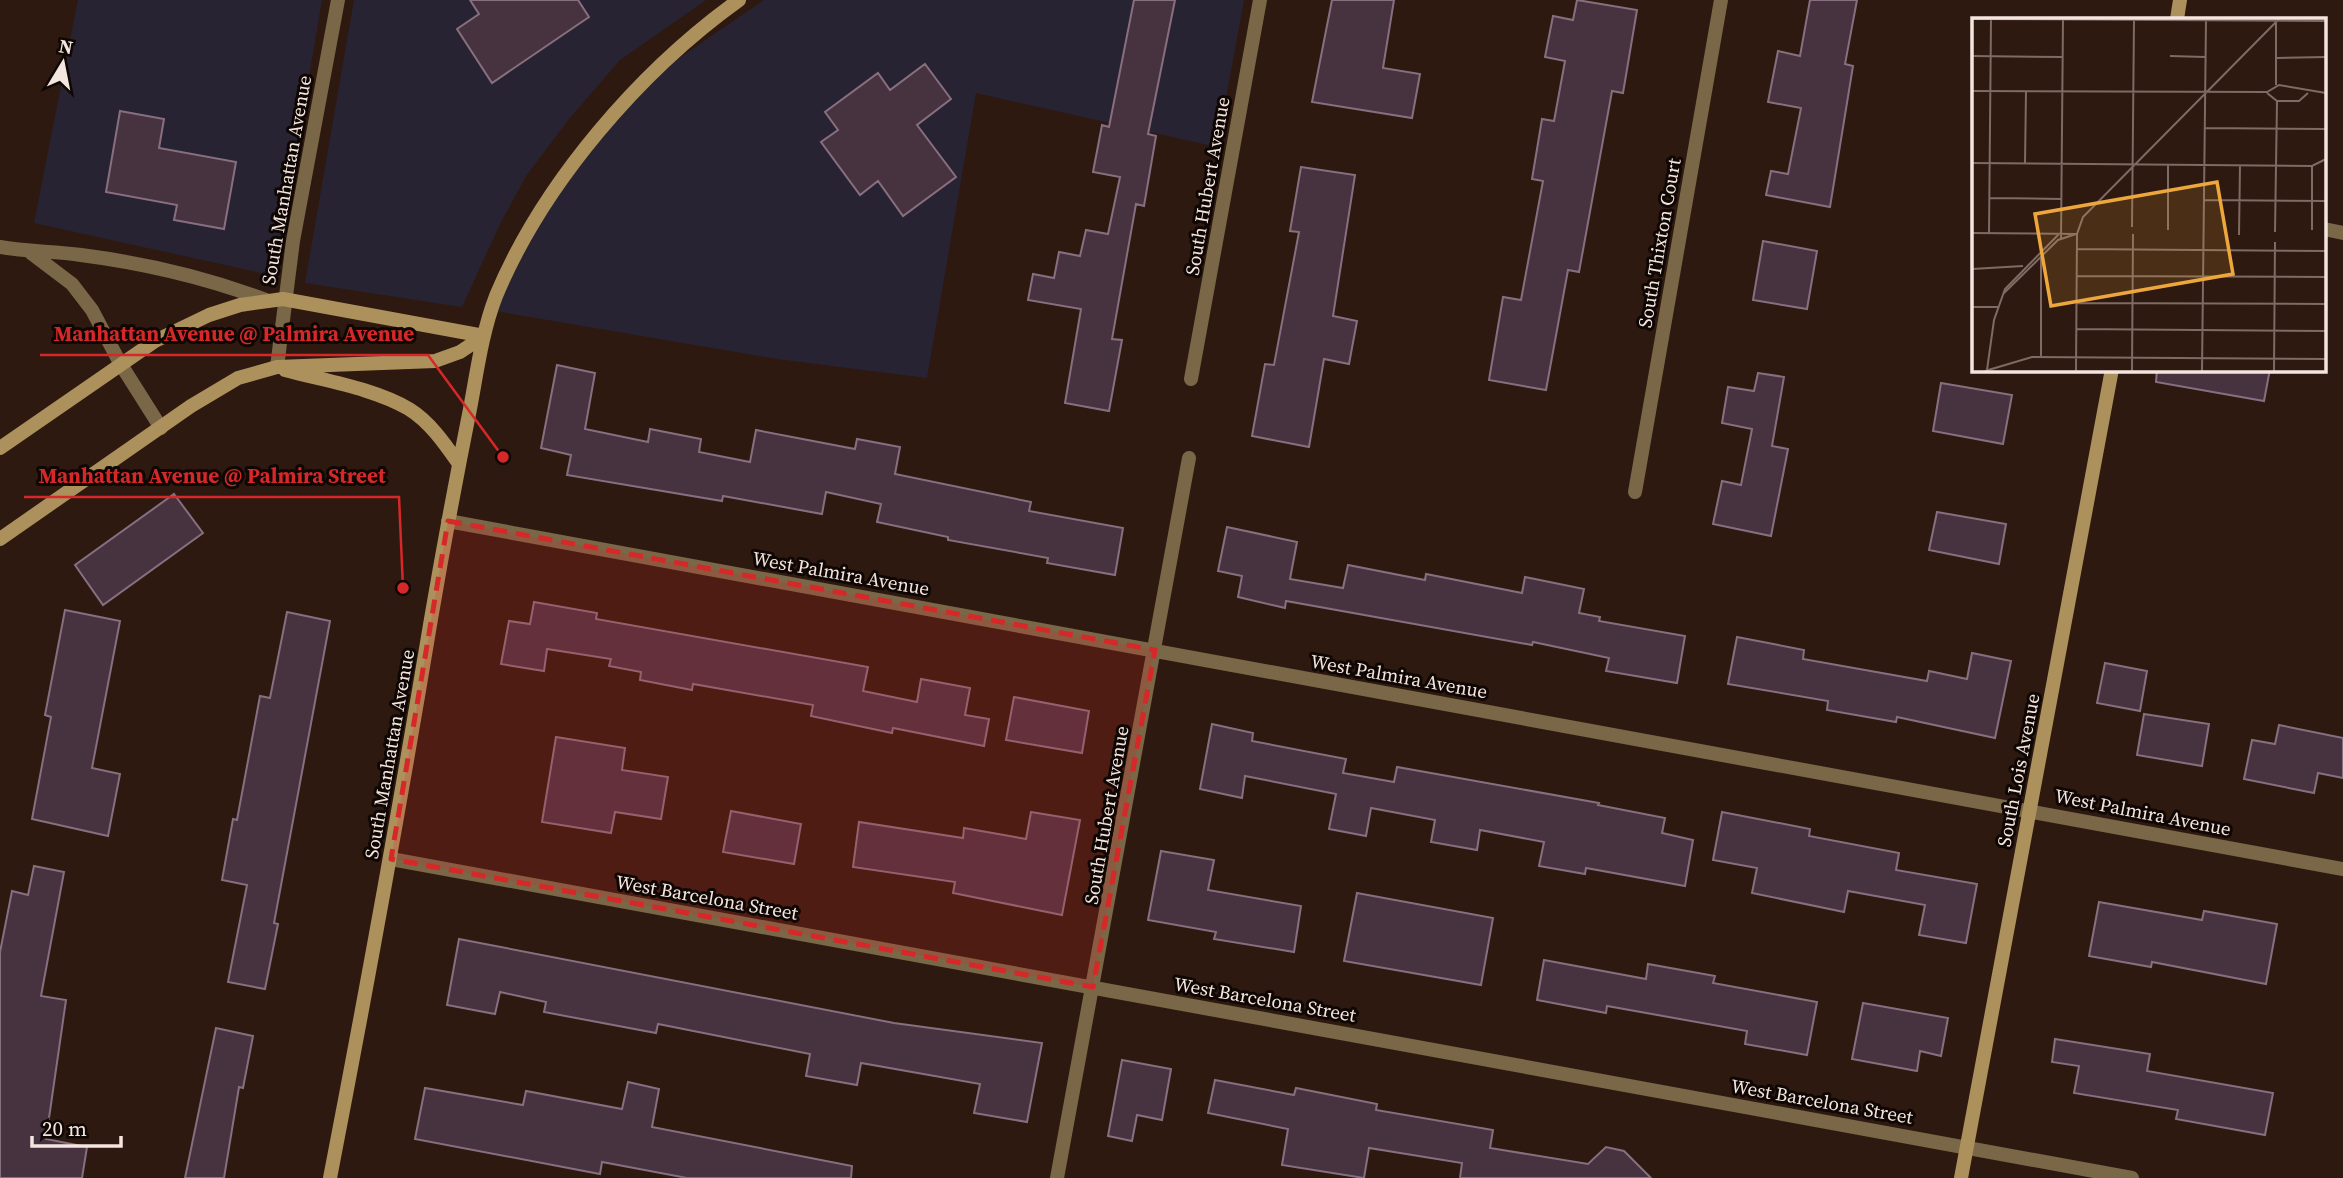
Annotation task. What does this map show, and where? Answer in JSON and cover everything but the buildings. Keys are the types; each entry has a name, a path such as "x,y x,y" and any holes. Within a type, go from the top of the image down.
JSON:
{"street":[{"name":"South Manhattan Avenue","path":"277,367 284,299 338,0"},
{"name":"South Manhattan Avenue","path":"330,1178 391,859 448,520 484,336 496,297 554,191 597,136 660,66 701,27 739,0"},
{"name":"South Hubert Avenue","path":"1191,379 1260,0"},
{"name":"South Thixton Court","path":"1635,492 1721,0"},
{"path":"2177,18 2180,0"},
{"path":"0,247 31,253 79,254 218,282 266,300"},
{"path":"31,253 72,284 92,310 120,363 161,428"},
{"path":"0,448 120,363 209,314 266,300 284,299 484,336"},
{"path":"0,539 238,378 277,367 435,361 460,352 484,336"},
{"path":"277,367 374,395 408,409 429,425 459,464"},
{"name":"South Lois Avenue","path":"1961,1178 2112,371"},
{"name":"South Hubert Avenue","path":"1057,1178 1189,457"},
{"name":"West Palmira Avenue","path":"448,520 2343,869"},
{"name":"West Barcelona Street","path":"391,859 2132,1178"}],"highlighted area":[{"path":"448,521 1155,650 1093,987 391,859"}],"shaded area":[{"path":"78,0 322,0 275,276 34,223"},
{"path":"354,0 706,0 620,60 569,119 526,176 500,224 462,307 305,283"},
{"path":"764,0 1244,0 1217,147 976,93 927,378 777,359 495,311 552,195 637,87"}],"place":[{"name":"Manhattan Avenue @ Palmira Avenue","path":"503,457"},
{"name":"Manhattan Avenue @ Palmira Street","path":"403,588"}]}
